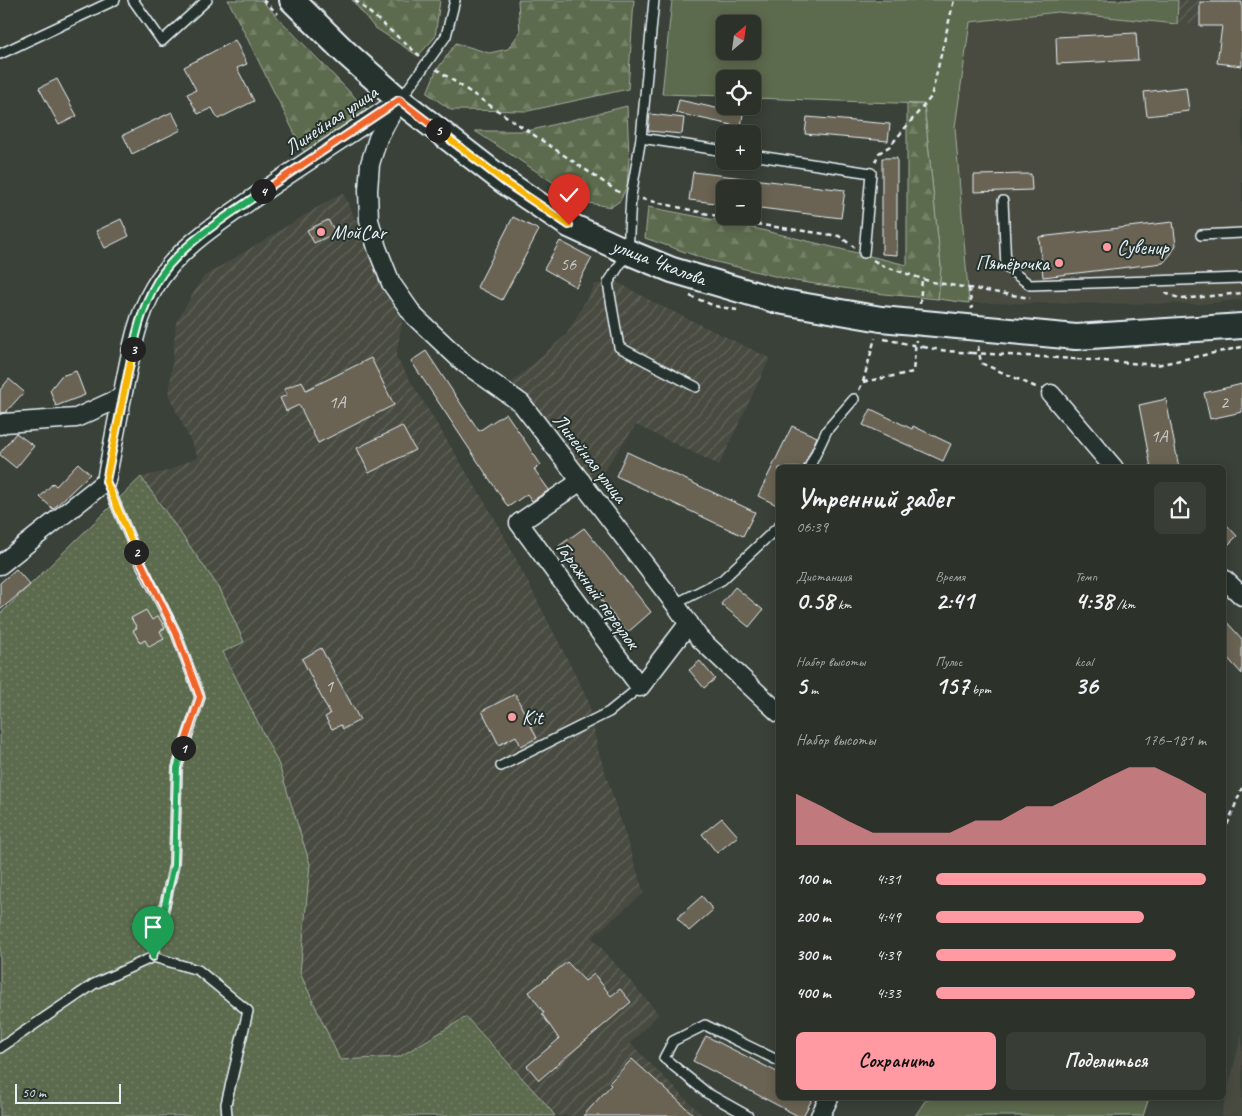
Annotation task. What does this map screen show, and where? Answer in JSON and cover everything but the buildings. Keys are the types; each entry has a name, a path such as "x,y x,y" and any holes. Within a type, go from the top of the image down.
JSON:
{"main road":[{"name":"улица Чкалова","path":"292,0 346,53 399,100 521,193 569,225 672,270 879,332 1076,348 1242,326"}],"street":[{"name":"Линейная улица","path":"106,481 122,397 142,315 153,289 168,266 186,248 226,217 399,100"},
{"name":"Линейная улица","path":"399,100 378,138 370,164 368,190 369,220 377,248 391,283 414,316 464,363 521,403 699,638 776,710"},
{"path":"1051,394 1111,465"},
{"path":"0,425 4,423 76,418 122,397"},
{"path":"0,565 106,481"},
{"name":"Гаражный переулок","path":"581,481 519,523 640,687 689,623"},
{"path":"1226,581 1242,596"},
{"path":"820,1116 829,1100"}],"lane":[{"path":"0,54 115,0"},
{"path":"133,0 162,41 207,0"},
{"path":"399,100 446,36 456,0"},
{"path":"654,0 641,138 631,196 628,252 608,283 619,347 696,387"},
{"path":"641,138 716,150"},
{"path":"761,156 870,173 864,253"},
{"path":"1003,201 1006,267 1030,285 1242,278"},
{"path":"1201,235 1242,233"},
{"path":"810,465 826,430 854,399"},
{"path":"106,481 141,564 176,633 200,697 177,768 174,865 153,957"},
{"path":"675,604 722,580 776,529"},
{"path":"501,766 609,712 640,687"},
{"path":"0,1048 94,984 153,957 198,970 248,1011 226,1104 227,1116"},
{"path":"748,1116 706,1093 664,1058 673,1041 705,1025 776,1060"}],"path":[{"path":"356,0 428,63 619,193 748,223 839,236 883,266 922,278 1030,298 1039,297"},
{"path":"870,173 879,153 890,146 931,97 954,0"},
{"path":"919,306 922,278"},
{"path":"969,288 973,314"},
{"path":"1164,293 1181,300 1242,293"},
{"path":"854,399 863,382 879,332 947,351 1076,348 1157,364 1242,347"},
{"path":"863,382 913,372 916,334"},
{"path":"976,340 981,363 1051,394"},
{"path":"1226,828 1242,788"}],"shaded area":[{"path":"1178,0 1242,0 1242,26 1177,24"},
{"path":"1058,12 1177,24 1242,26 1242,300 1199,304 969,303 955,127 970,22"},
{"path":"343,192 402,322 396,357 497,522 588,699 598,750 644,893 592,937 659,1014 630,1043 703,1116 555,1116 466,1017 399,1057 340,1060 300,973 310,864 279,765 223,652 244,642 141,477 167,471 198,457 169,396 176,322 203,277"},
{"path":"619,283 655,303 770,358 719,465 636,425 596,482 512,382 566,335 595,284"},
{"path":"1242,1033 1242,1116 1221,1116"}],"green space":[{"path":"228,0 261,0 368,111 305,154"},
{"path":"352,0 440,0 435,37 418,56 374,27"},
{"path":"518,0 634,0 628,89 528,111 451,110 427,93 436,71 456,43 489,53 508,49 520,32"},
{"path":"672,0 1178,0 1177,24 1058,12 970,22 955,127 969,303 938,299 941,267 924,104 761,98 761,70 716,70 716,96 662,94"},
{"path":"907,104 924,105 941,267 938,299 884,294 795,281 708,260 645,238 648,207 716,220 716,225 741,225 907,265"},
{"path":"627,106 629,158 627,186 620,201 611,207 583,202 475,131 528,131"},
{"path":"141,477 220,589 244,642 223,652 279,765 310,864 300,973 340,1060 399,1057 466,1017 555,1116 0,1116 0,614"},
{"path":"926,1100 1148,1100 1143,1116 915,1116"}],"place":[{"name":"МойCar","path":"321,232"},
{"name":"Сувенир","path":"1107,247"},
{"name":"Пятёрочка","path":"1059,263"},
{"name":"Kit","path":"512,717"}],"route":[{"path":"153,957 174,865 177,768 200,697 176,633 141,564 106,481 134,342 142,315 153,289 168,266 186,248 226,217 399,100 505,182 569,225"}]}
